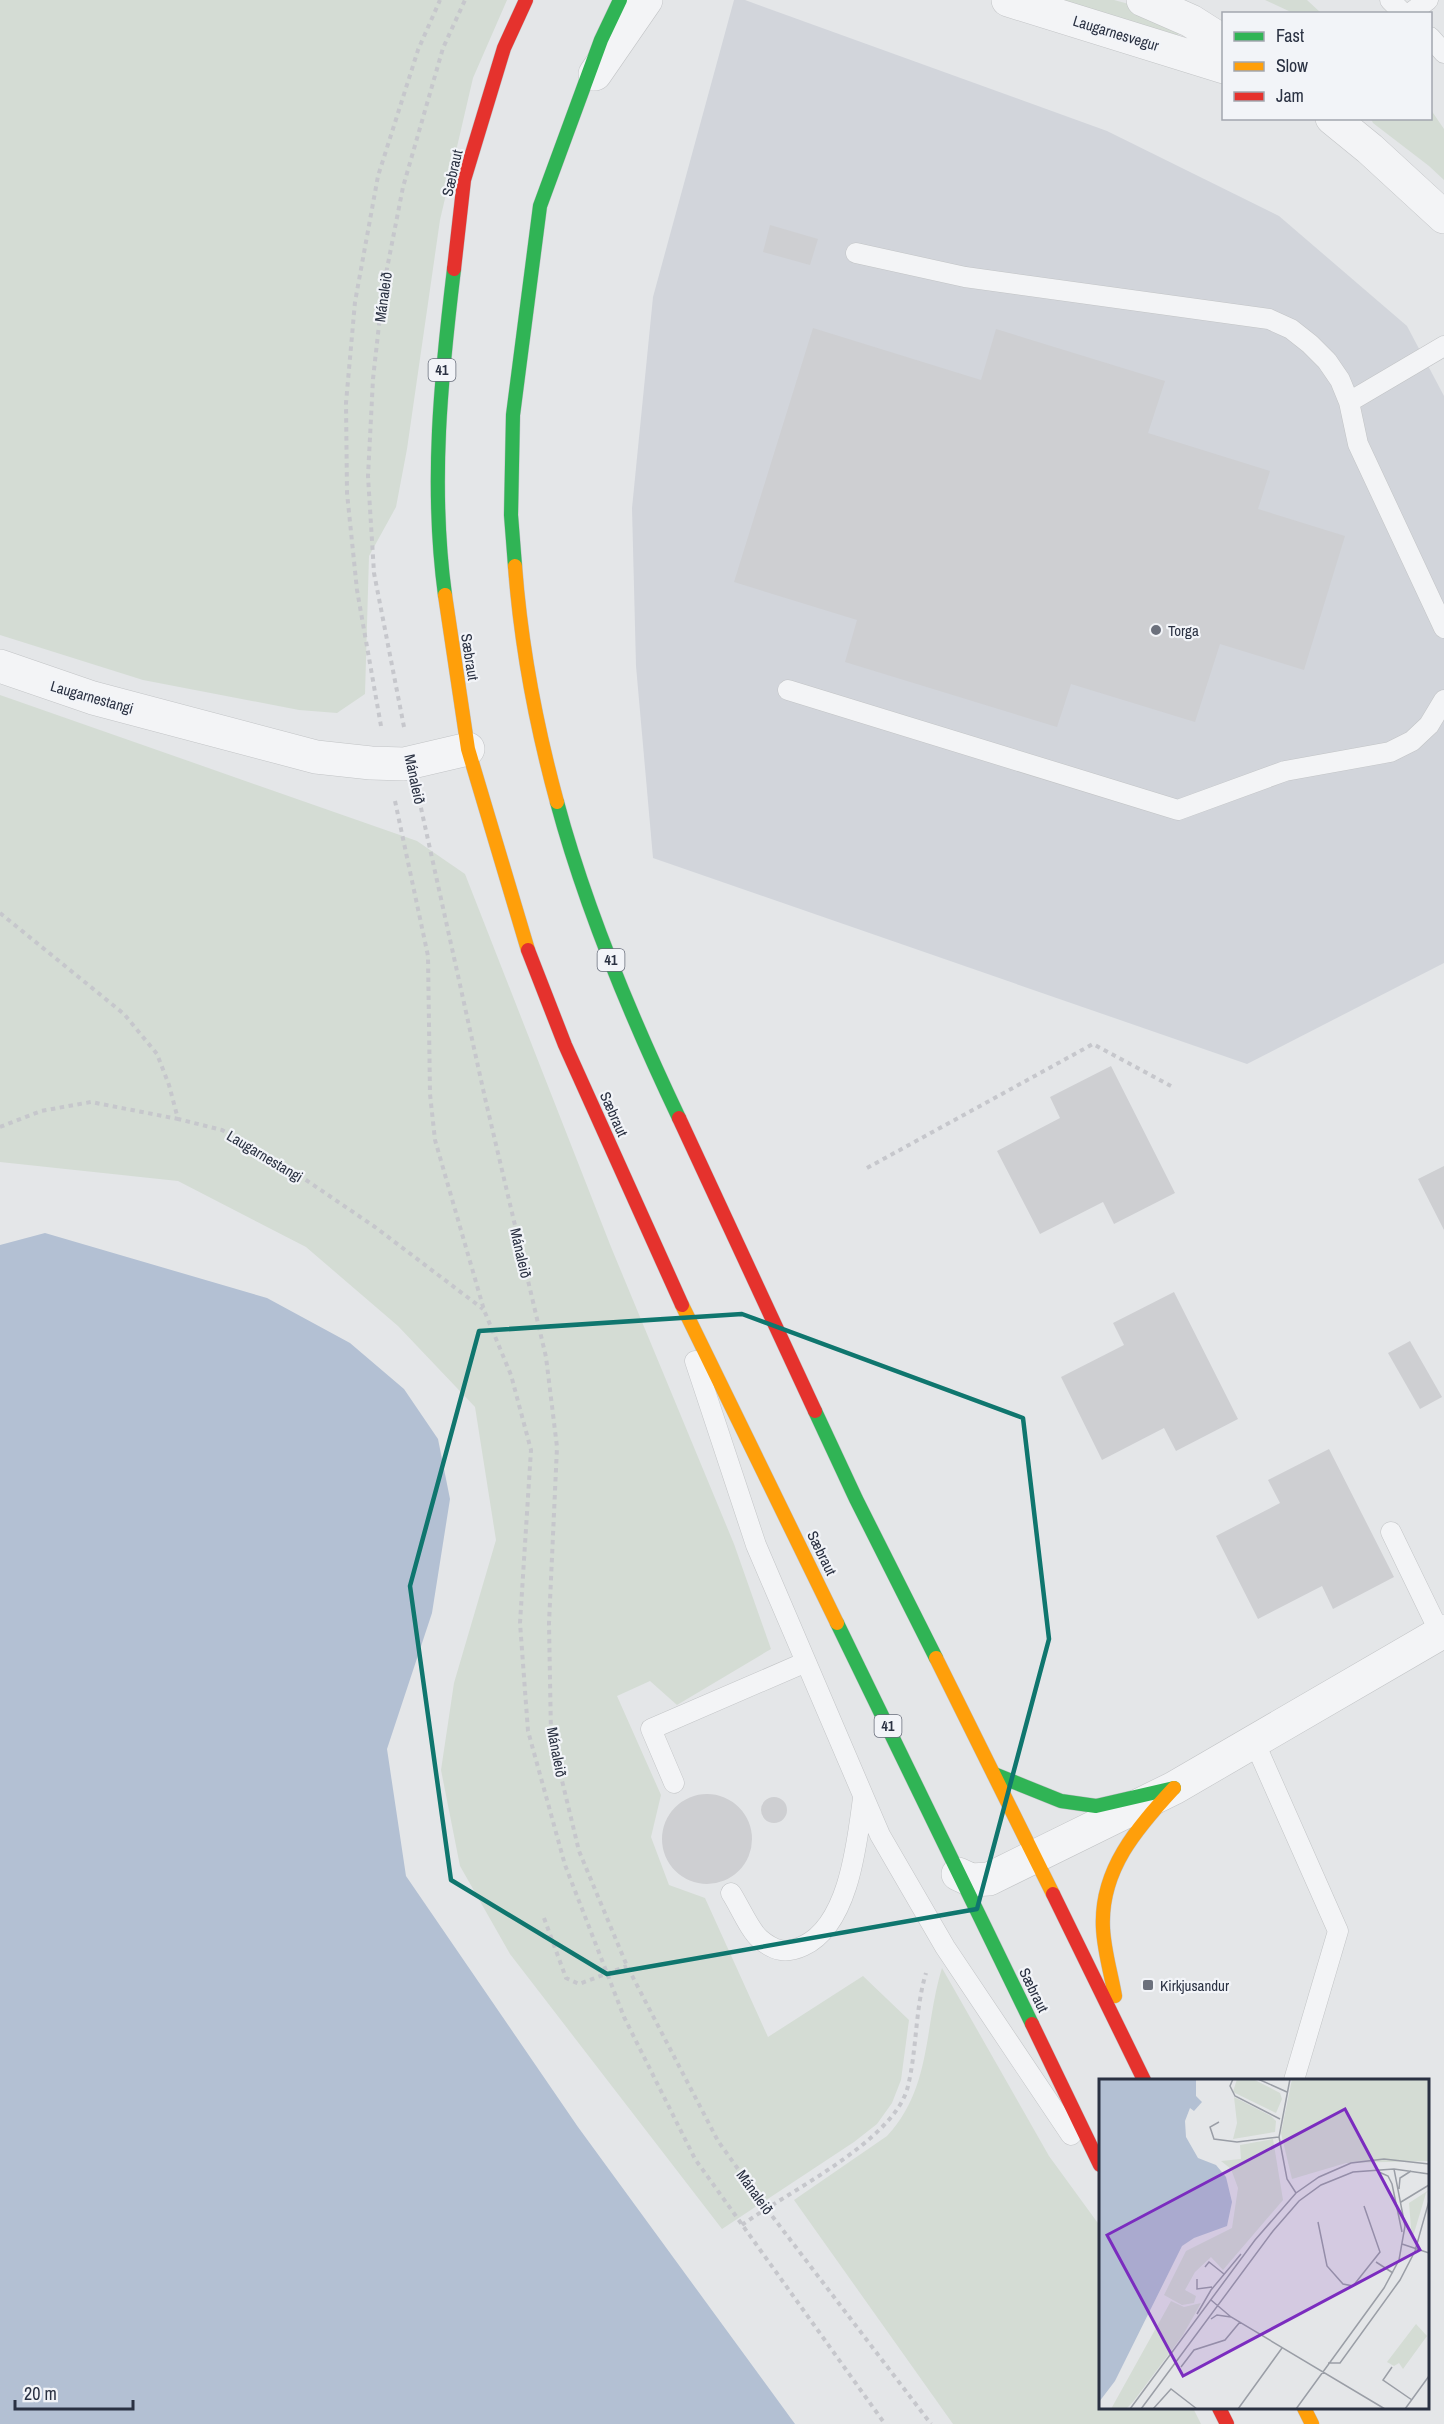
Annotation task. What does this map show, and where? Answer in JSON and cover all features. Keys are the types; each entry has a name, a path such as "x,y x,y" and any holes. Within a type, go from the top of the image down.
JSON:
{"main road":[{"name":"Sæbraut","path":"526,0 504,48 464,180 440,387 437,506 444,591 468,749 526,944 565,1045 666,1271 1099,2161"},
{"name":"41","path":"621,0 601,40 540,206 513,415 511,515 519,621 544,755 572,859 613,966 666,1091 856,1499 1144,2079"},
{"path":"994,1774 1061,1801 1096,1806 1174,1788"},
{"path":"1123,2036 1102,1926 1105,1887 1135,1829 1174,1788"},
{"path":"1220,2409 1227,2424"},
{"path":"1304,2409 1312,2424"}],"street":[{"path":"579,98 646,0"},
{"name":"Laugarnesvegur","path":"1008,0 1222,66"},
{"path":"1143,0 1191,21 1222,41"},
{"path":"1334,120 1370,149 1444,217"},
{"name":"Laugarnestangi","path":"0,666 93,698 316,757 399,763 468,749"},
{"path":"958,1874 971,1880 989,1879 1174,1788 1442,1632"}],"lane":[{"path":"1390,0 1402,12"},
{"path":"1412,12 1428,0"},
{"path":"1432,38 1444,53"},
{"path":"856,253 965,277 1269,319 1291,329 1318,352 1340,380 1349,402 1358,444 1444,628"},
{"path":"1349,402 1444,346"},
{"path":"788,690 1178,810 1285,771 1390,752 1412,741 1429,725 1444,700"},
{"path":"666,1271 756,1545 880,1835 945,1947 1099,2176"},
{"path":"1391,1532 1442,1632"},
{"path":"674,1783 651,1729 806,1662"},
{"path":"1254,1741 1338,1931 1294,2079"},
{"path":"731,1893 759,1938 775,1948 791,1952 814,1941 831,1920 842,1897 857,1848 863,1796"}],"path":[{"name":"Mánaleið","path":"440,0 418,50 378,176 355,302 346,403 347,493 357,590 487,1109 546,1357 557,1447 549,1623 551,1735 579,1851 627,1966 718,2141 766,2208 931,2424"},
{"name":"Mánaleið","path":"465,0 443,48 403,187 383,290 373,379 368,476 374,573 428,956 430,1094 435,1140 484,1310 511,1375 531,1450 520,1623 528,1731 565,1865 607,1974 624,2017 695,2160 885,2424"},
{"path":"0,913 124,1014 157,1054 169,1085 178,1119"},
{"path":"867,1168 1093,1044 1171,1086"},
{"name":"Laugarnestangi","path":"0,1127 41,1111 91,1102 222,1130 287,1167 375,1227 484,1310"},
{"path":"544,1918 566,1978 579,1984 627,1966"},
{"path":"742,2225 853,2152 878,2133 898,2109 908,2088 924,1978 929,1964"}],"highlighted area":[{"path":"742,1314 1023,1418 1049,1639 977,1909 607,1974 451,1880 410,1586 479,1331"}],"shaded area":[{"path":"0,0 507,0 473,78 440,220 407,449 396,507 369,556 365,694 337,713 299,710 143,680 0,635"},
{"path":"734,0 745,0 1107,131 1279,216 1407,326 1444,396 1444,963 1247,1064 653,858 636,666 632,508 653,297"},
{"path":"1055,0 1114,0 1136,6 1181,33 1174,37"},
{"path":"1265,0 1307,0 1320,12 1291,12"},
{"path":"1432,111 1444,129 1444,180 1429,166 1372,120 1432,120"},
{"path":"0,695 417,841 465,874 611,1247 734,1544 771,1649 677,1705 650,1681 617,1696 661,1795 651,1837 669,1885 705,1898 768,2037 863,1976 909,2020 901,2080 892,2103 877,2124 854,2142 722,2229 510,1954 460,1866 441,1770 454,1683 496,1540 475,1407 398,1326 306,1247 178,1181 0,1162"},
{"path":"942,1968 1049,2156 1099,2225 1099,2409 1194,2409 1201,2424 953,2424 794,2200 887,2136 902,2117 912,2098 925,2056"}],"water":[{"path":"45,1233 267,1298 350,1343 404,1389 438,1439 450,1499 432,1613 387,1749 406,1876 578,2127 795,2424 0,2424 0,1245"}],"building":[{"path":"770,225 818,239 810,265 763,252"},
{"path":"813,328 981,380 996,329 1165,381 1148,433 1270,471 1258,509 1345,536 1304,670 1220,644 1195,722 1071,684 1057,727 845,662 857,620 734,582"},
{"path":"1111,1066 1175,1193 1114,1224 1103,1202 1040,1234 997,1151 1060,1118 1050,1097"},
{"path":"1444,1166 1444,1230 1418,1179"},
{"path":"1174,1292 1238,1419 1176,1451 1164,1428 1102,1460 1061,1377 1124,1345 1113,1323"},
{"path":"1410,1341 1442,1397 1420,1409 1388,1353"},
{"path":"1329,1449 1394,1577 1333,1609 1322,1586 1258,1619 1216,1536 1280,1503 1268,1480"},
{"path":"707,1794 724,1797 739,1807 749,1822 752,1839 749,1856 739,1871 724,1881 707,1884 690,1881 675,1871 665,1856 662,1839 665,1822 675,1807 690,1797"},
{"path":"774,1797 783,1801 787,1810 783,1819 774,1823 765,1819 761,1810 765,1801"}],"traffic: fast":[{"path":"515,566 511,515 513,415 540,206 601,40 620,0"},
{"path":"445,595 438,513 439,431 454,269"},
{"path":"557,802 582,883 611,963 679,1118"},
{"path":"815,1411 856,1499 936,1658"},
{"path":"837,1623 1032,2024"},
{"path":"994,1774 1061,1801 1096,1806 1174,1788"}],"traffic: slow":[{"path":"515,566 530,685 557,802"},
{"path":"445,595 468,749 528,950"},
{"path":"682,1305 837,1623"},
{"path":"936,1658 1053,1894"},
{"path":"1115,1996 1103,1928 1108,1887 1114,1869 1134,1835 1174,1788"},
{"path":"1304,2409 1312,2424"}],"traffic: jam":[{"path":"454,269 464,180 504,48 526,0"},
{"path":"528,950 565,1045 682,1305"},
{"path":"679,1118 815,1411"},
{"path":"1053,1894 1144,2079"},
{"path":"1032,2024 1099,2163"},
{"path":"1220,2409 1227,2424"}],"place":[{"name":"Torga","path":"1156,630"},
{"name":"Kirkjusandur","path":"1148,1985"}]}
